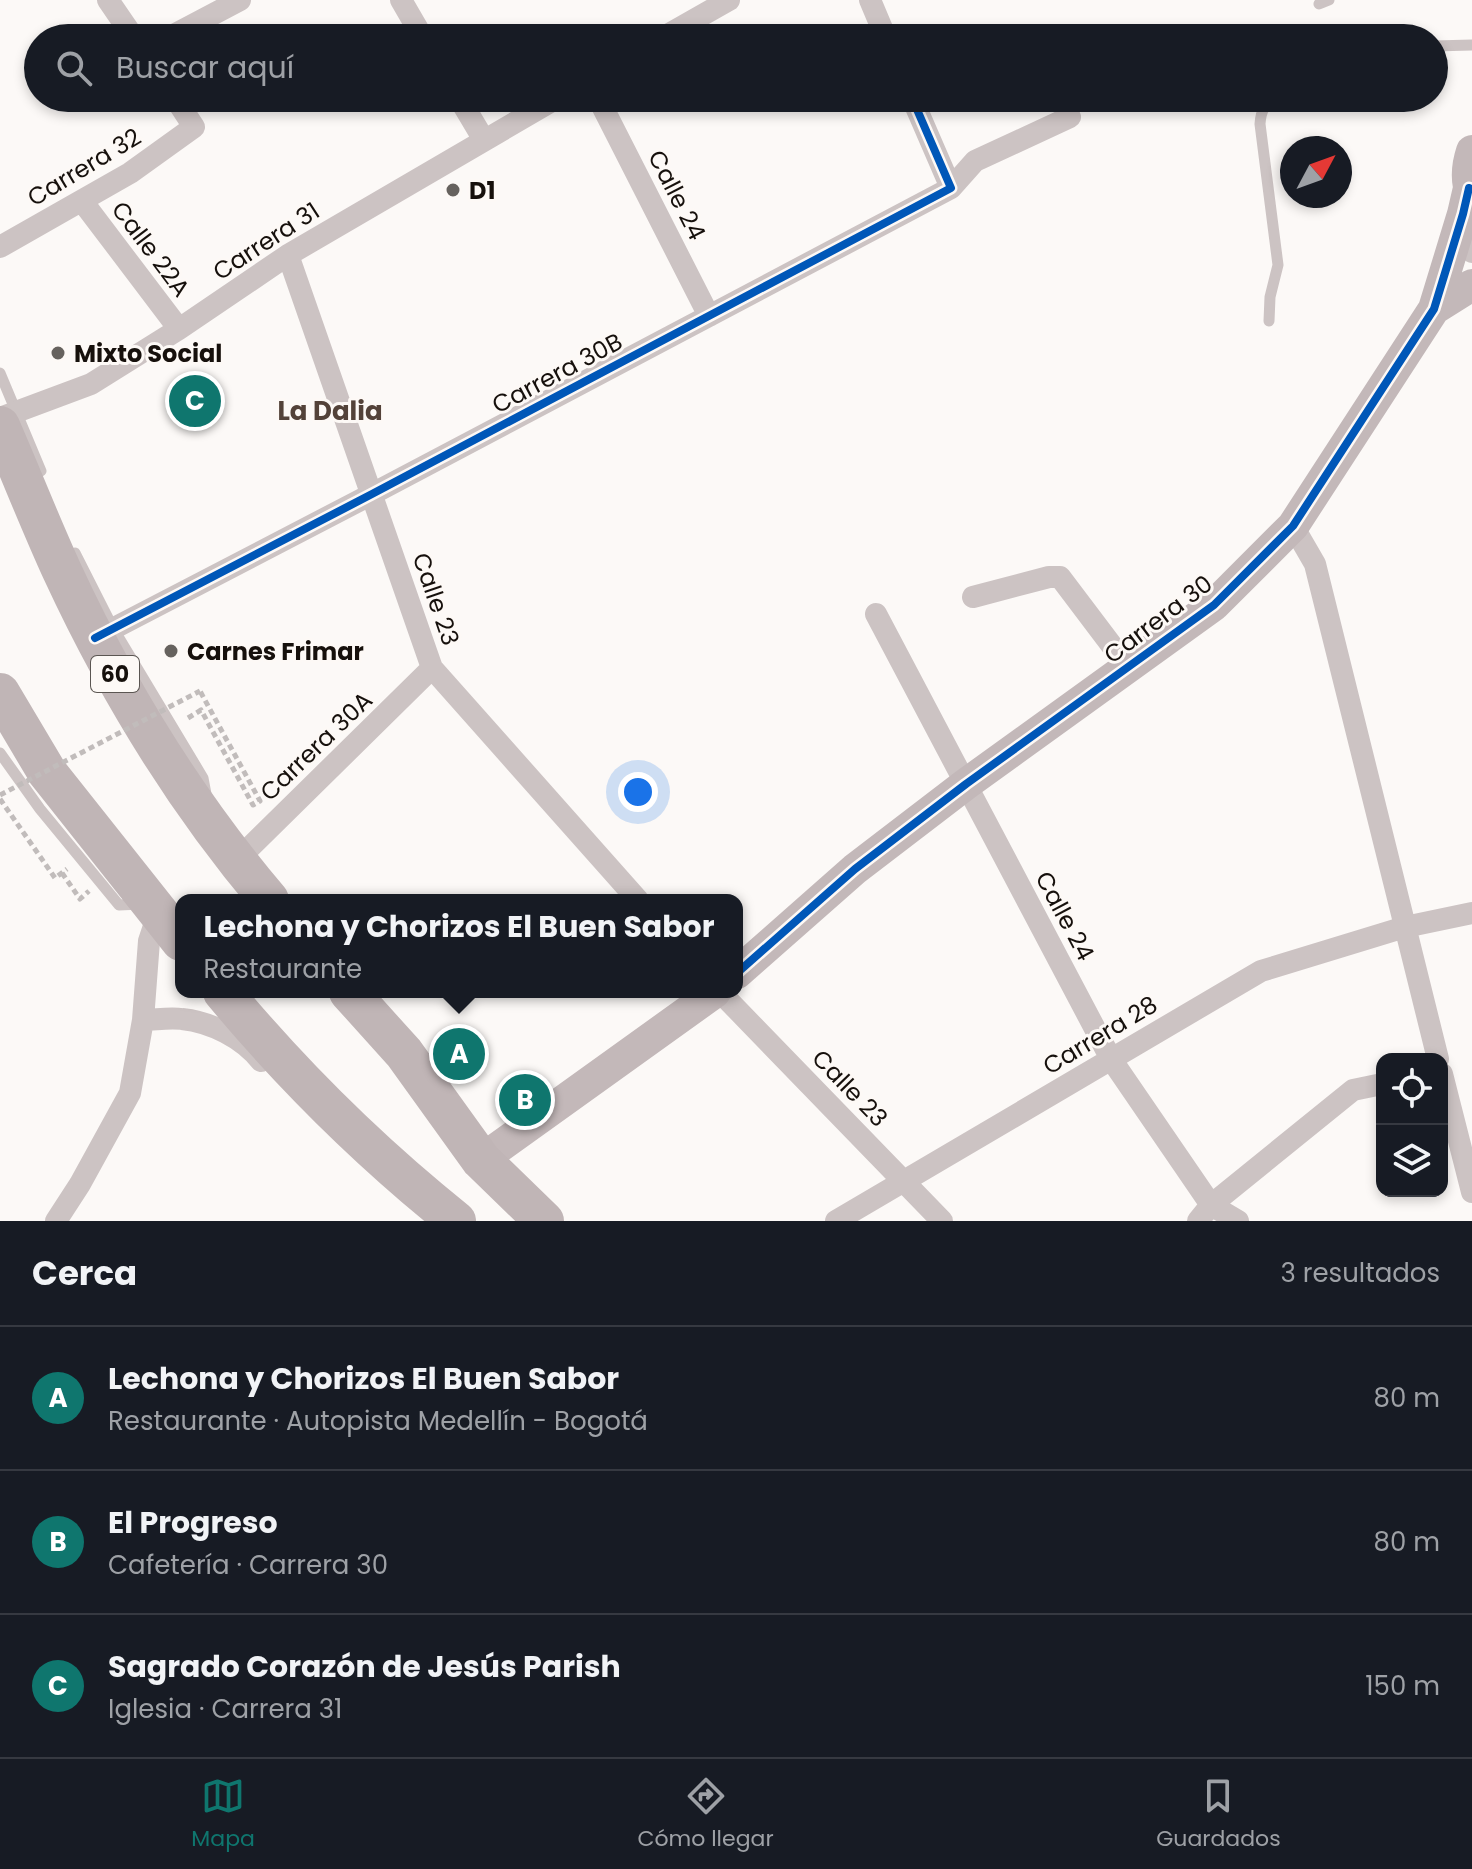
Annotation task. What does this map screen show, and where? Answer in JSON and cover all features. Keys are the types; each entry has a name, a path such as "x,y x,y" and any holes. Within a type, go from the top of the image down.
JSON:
{"highway":[{"name":"60","path":"6,419 62,570 104,633 153,744 212,830 264,894"},
{"path":"0,693 47,772 163,920"},
{"path":"228,998 265,1043 391,1168 456,1221"},
{"path":"354,998 404,1053 481,1160 544,1221"}],"street":[{"path":"108,0 124,24"},
{"path":"195,24 240,0"},
{"path":"401,0 415,24"},
{"path":"687,24 729,0"},
{"path":"870,0 880,24"},
{"name":"Carrera 32","path":"0,247 130,173 194,127 184,112"},
{"path":"467,112 484,140"},
{"name":"Carrera 31","path":"6,419 91,384 288,255 533,112"},
{"name":"Calle 24","path":"605,112 709,316"},
{"path":"918,112 951,188"},
{"name":"Carrera 30B","path":"104,633 951,188 975,161 1070,117"},
{"name":"Carrera 30","path":"743,968 855,869 966,784 1214,605 1293,526 1434,309 1468,200 1468,162 1472,151"},
{"path":"1468,200 1472,252"},
{"name":"Calle 22A","path":"82,201 179,329"},
{"name":"Calle 23","path":"288,255 432,668 633,894"},
{"name":"Carrera 30","path":"1434,309 1472,285"},
{"path":"1293,526 1315,564 1436,1053"},
{"path":"973,597 1049,577 1060,577 1128,667"},
{"name":"Calle 24","path":"876,614 1111,1059 1205,1213 1238,1221"},
{"name":"Carrera 30A","path":"236,861 432,668"},
{"name":"Carrera 28","path":"836,1221 1261,971 1405,927 1472,913"},
{"path":"56,1221 130,1093 143,1020 149,941 163,920"},
{"path":"481,1160 709,998"},
{"name":"Calle 23","path":"723,998 942,1221"},
{"path":"143,1020 182,1019 224,1031 254,1052 275,1079 331,1135 363,1158 391,1168"},
{"path":"1205,1213 1353,1090 1376,1085"},
{"path":"1448,1098 1472,1192"}],"lane":[{"path":"1448,46 1472,45"},
{"path":"1261,112 1278,265 1270,297 1269,321"},
{"path":"0,373 6,419 45,483"},
{"path":"68,538 104,633"},
{"path":"0,753 40,809 119,905 163,920"}],"path":[{"path":"71,866 55,878 0,797 200,691 260,801 253,805 201,710 188,718"},
{"path":"62,873 80,899"}],"cycle path":[{"path":"95,638 951,188 918,112"},
{"path":"743,968 855,869 966,784 1214,605 1293,526 1434,309 1469,188"}],"place":[{"name":"D1","path":"453,190"},
{"name":"Mixto Social","path":"58,353"},
{"name":"Sagrado Corazón de Jesús Parish","path":"195,401"},
{"name":"Carnes Frimar","path":"171,651"},
{"name":"Lechona y Chorizos El Buen Sabor","path":"459,1054"},
{"name":"El Progreso","path":"525,1100"}],"district":[{"name":"La Dalia","path":"330,411"}]}
